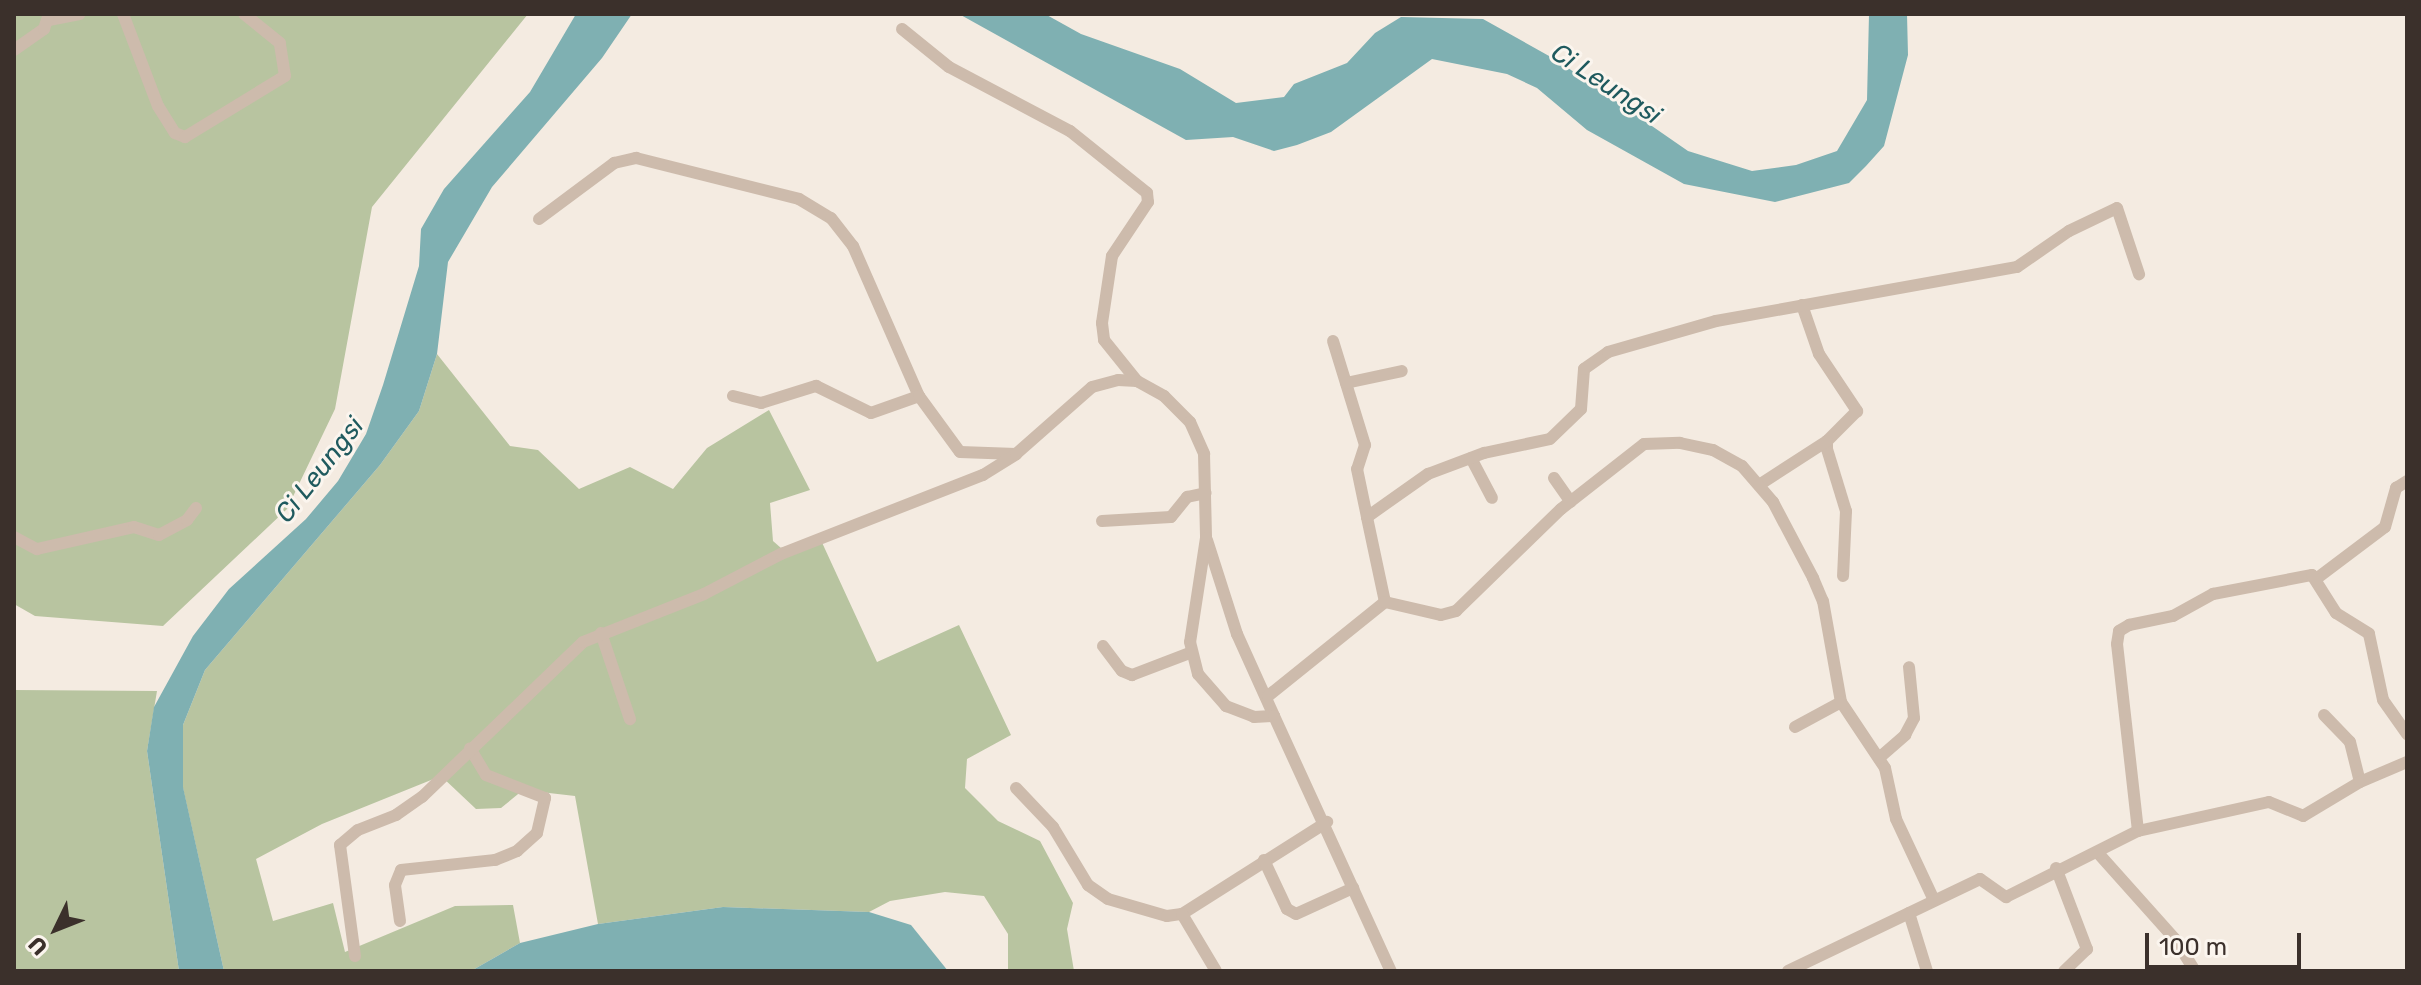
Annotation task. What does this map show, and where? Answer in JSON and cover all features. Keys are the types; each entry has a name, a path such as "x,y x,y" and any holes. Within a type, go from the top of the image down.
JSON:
{"street":[{"path":"14,50 49,17 79,14"},
{"path":"123,14 158,106 175,133 185,137 285,76 280,43 244,14"},
{"path":"902,29 942,63 1070,131 1147,193 1148,202 1112,256 1102,323 1104,340 1137,381 1164,396 1190,422 1204,454 1206,538 1190,653 1216,699 1254,717 1274,716"},
{"path":"539,219 614,163 636,158 799,199 831,218 853,246 919,396 960,452 1016,454"},
{"path":"1367,517 1428,474 1471,458 1542,444 1566,427 1581,409 1584,369 1608,352 1716,321 2017,267 2069,231 2091,225 2117,208 2139,274"},
{"path":"1759,485 1827,441 1857,411 1823,361 1802,305"},
{"path":"1333,341 1365,445 1357,469 1385,602"},
{"path":"1346,383 1402,371"},
{"path":"355,956 340,845 358,830 422,797 583,642 983,475 1016,454 1092,387 1110,381 1137,381"},
{"path":"733,396 761,403 816,386 871,413 919,396"},
{"path":"1827,441 1827,461 1846,511 1843,576"},
{"path":"1268,696 1385,602 1451,614 1571,502 1635,449 1653,442 1713,450 1742,466 1786,522 1823,601 1841,702 1879,758 1896,819 1934,900"},
{"path":"1471,458 1492,498"},
{"path":"1554,478 1571,502"},
{"path":"2316,579 2385,527 2396,488 2407,481"},
{"path":"1102,521 1171,517 1187,497 1206,493"},
{"path":"14,537 37,549 134,527 159,535 187,520 196,508"},
{"path":"1206,538 1237,634 1327,822 1391,971"},
{"path":"2138,831 2119,631 2173,616 2213,594 2259,587 2299,574 2316,579 2336,613 2369,634 2383,700 2407,734"},
{"path":"601,633 630,719"},
{"path":"1103,646 1122,671 1132,675 1190,653"},
{"path":"1879,758 1905,735 1914,718 1909,667"},
{"path":"1795,727 1841,702"},
{"path":"2324,715 2350,742 2360,782"},
{"path":"400,921 395,885 401,870 495,860 517,851 537,833 545,798 486,775 470,748"},
{"path":"1788,971 1983,878 1998,896 2006,897 2056,868 2098,853 2138,831 2269,802 2303,816 2360,782 2407,762"},
{"path":"1016,788 1053,827 1088,885 1139,910 1182,914 1327,822"},
{"path":"2098,853 2126,890 2175,939 2195,971"},
{"path":"1264,860 1287,909 1296,914 1353,888"},
{"path":"2056,868 2087,949 2064,971"},
{"path":"1909,913 1927,971"},
{"path":"1182,914 1216,971"}],"green space":[{"path":"14,14 528,14 372,207 335,409 287,509 163,626 35,616 14,604"},
{"path":"437,354 510,446 538,450 579,489 630,467 673,489 707,448 769,410 810,490 770,503 773,541 781,548 819,536 877,662 959,625 1011,735 967,759 965,788 998,821 1040,841 1073,903 1067,929 1074,971 1008,971 1008,934 984,896 945,892 890,901 869,912 723,907 598,924 575,796 523,790 501,808 476,809 441,776 322,824 256,859 273,921 333,903 345,952 455,906 513,905 520,943 471,971 224,971 183,788 183,725 205,670 380,465 419,411"},
{"path":"14,690 157,691 147,751 179,971 14,971"}],"water":[{"path":"576,14 632,14 602,58 492,187 448,262 437,354 419,411 380,465 205,670 183,725 183,787 224,971 179,971 147,751 154,707 193,636 229,589 306,519 338,481 366,434 383,385 419,266 421,229 444,189 530,92"},
{"path":"959,14 1045,14 1081,34 1180,69 1236,103 1284,97 1294,84 1347,63 1375,33 1401,17 1483,19 1558,61 1688,151 1752,171 1796,165 1837,151 1867,100 1869,14 1907,14 1908,55 1884,146 1866,166 1849,183 1775,202 1684,184 1587,130 1537,88 1507,74 1432,59 1331,132 1297,145 1274,151 1233,137 1186,140"},
{"path":"723,907 869,912 911,925 948,971 471,971 520,943 598,924"}],"water label":[{"name":"Ci Leungsi","path":"1606,84"},
{"name":"Ci Leungsi","path":"320,470"}]}
